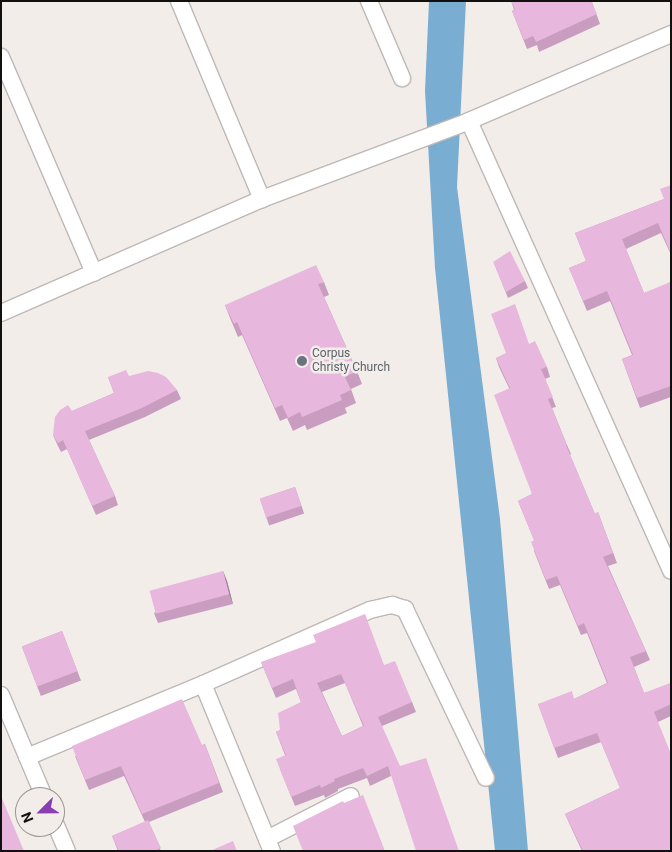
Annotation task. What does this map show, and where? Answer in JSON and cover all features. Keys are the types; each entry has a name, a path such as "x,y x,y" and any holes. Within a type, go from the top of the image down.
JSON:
{"street":[{"path":"179,1 262,199"},
{"path":"369,1 402,78"},
{"path":"1,313 262,199 467,122 671,34"},
{"path":"1,57 94,273"},
{"path":"467,122 665,540 671,571"},
{"path":"27,756 203,684 370,610 392,605 405,609 486,778"},
{"path":"203,684 270,845 351,796"},
{"path":"1,695 40,787"},
{"path":"61,837 67,851"}],"water":[{"path":"429,1 466,1 457,187 500,519 528,851 495,851 435,268 425,91"}],"building":[{"path":"511,1 591,1 597,14 536,42 533,36 524,40 512,11 515,10"},
{"path":"671,185 671,254 658,223 622,239 644,293 671,283 671,386 637,398 622,359 633,355 607,291 583,301 569,268 586,261 575,233 664,199 660,189"},
{"path":"510,251 525,281 506,292 493,262"},
{"name":"Corpus Christy Church","path":"316,265 324,282 318,284 357,371 345,377 351,390 340,395 342,400 302,417 300,412 288,418 282,405 275,408 237,322 234,324 225,305"},
{"path":"515,304 529,344 535,341 547,367 541,369 553,397 548,399 595,514 598,512 613,553 603,557 646,651 630,657 644,693 670,683 671,686 671,704 654,712 671,754 671,851 583,851 565,814 620,788 597,733 554,748 538,704 572,691 574,699 608,683 584,623 578,626 557,576 546,580 531,542 534,540 518,501 532,494 494,395 510,388 496,358 506,353 491,314"},
{"path":"126,370 129,376 148,371 158,373 166,377 177,390 142,408 85,431 115,496 92,506 63,440 58,443 53,435 55,417 60,410 68,405 72,411 114,393 108,377"},
{"path":"295,487 301,506 266,517 260,498"},
{"path":"223,571 229,594 156,614 150,591"},
{"path":"365,614 384,665 395,661 412,702 378,717 400,766 426,758 459,851 416,851 388,766 367,776 363,768 334,779 335,781 321,788 320,785 291,797 276,759 286,755 276,732 280,730 278,713 301,702 293,679 272,688 261,662 316,642 313,635","holes":["341,674 364,726 342,736 317,683"]},
{"path":"62,631 77,671 37,687 22,646"},
{"path":"182,699 202,745 205,744 219,783 142,814 121,766 85,780 72,746"},
{"path":"363,795 385,851 303,851 293,826 343,801 344,803"},
{"path":"1,796 15,829 15,837 18,837 24,851 1,851"},
{"path":"148,820 161,848 155,851 119,851 112,836"},
{"path":"233,841 237,851 210,851"}],"place":[{"name":"Corpus Christy Church","path":"302,361"}]}
